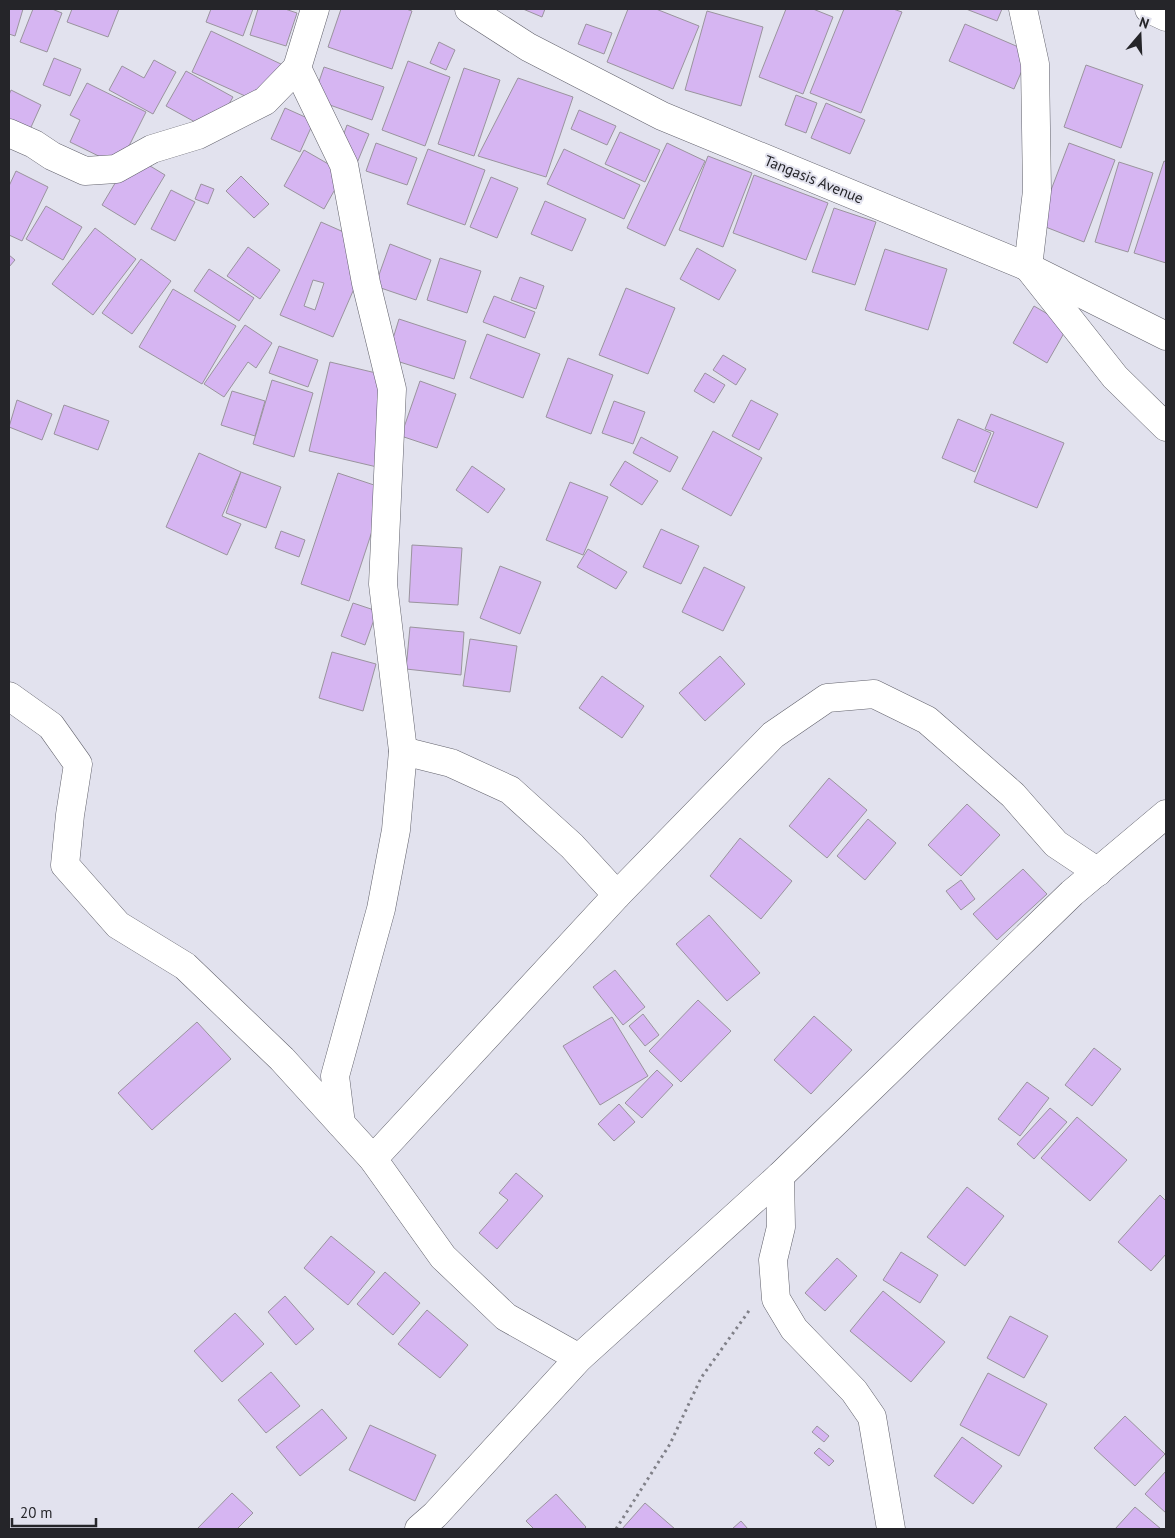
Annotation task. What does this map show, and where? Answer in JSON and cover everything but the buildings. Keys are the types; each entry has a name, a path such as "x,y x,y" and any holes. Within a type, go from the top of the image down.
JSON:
{"street":[{"path":"9,133 85,171 116,169 152,149 198,135 266,101 296,68 315,9"},
{"name":"Tangasis Avenue","path":"469,9 528,48 662,116 1028,267 1166,336"},
{"path":"1023,9 1035,64 1037,190 1028,267 1115,377 1166,427"},
{"path":"1150,9 1166,17"},
{"path":"296,68 344,165 366,283 392,389 383,584 403,750 396,830 381,909 336,1076 342,1124"},
{"path":"373,1159 617,894 773,735 827,698 874,694 927,720 1013,795 1056,844 1098,872"},
{"path":"9,696 52,726 78,764 65,865 118,925 185,966 282,1059 373,1159 443,1257 506,1317 579,1358"},
{"path":"403,750 451,763 510,790 572,846 617,894"},
{"path":"419,1529 435,1515 579,1358 780,1176 947,1013 1098,872 1166,814"},
{"path":"780,1176 781,1227 773,1260 776,1299 794,1329 854,1391 872,1417 891,1529"}],"path":[{"path":"616,1529 670,1444 701,1378 752,1307"}]}
